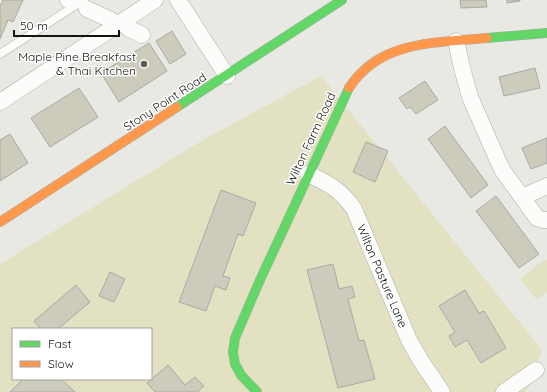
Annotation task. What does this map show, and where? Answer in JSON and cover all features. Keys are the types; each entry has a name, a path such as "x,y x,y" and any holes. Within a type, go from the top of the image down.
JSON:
{"street":[{"path":"0,102 155,0"},
{"path":"178,0 226,76"},
{"name":"Stony Point Road","path":"0,222 342,0"},
{"path":"77,3 111,20"},
{"name":"Wilton Farm Road","path":"258,392 241,376 236,366 233,354 234,342 253,294 308,174 347,90 357,76 370,64 385,55 398,49 414,45 547,33"},
{"path":"456,42 470,97 503,172 537,218 547,220"},
{"name":"Wilton Pasture Lane","path":"308,174 335,188 346,197 354,209 409,340 420,360 442,392"},
{"path":"522,197 547,186"},
{"path":"504,392 536,370"}],"lane":[{"path":"0,54 77,3"}],"green space":[{"path":"321,76 542,350 526,392 0,392 0,264 203,140"},
{"path":"545,259 547,261 547,292 537,300 520,279"}],"building":[{"path":"3,0 23,0 13,22 8,20 0,39 0,6"},
{"path":"460,0 486,0 487,7 461,8"},
{"path":"507,0 520,0 520,1 507,3"},
{"path":"172,31 186,54 170,64 156,41"},
{"path":"149,43 167,71 119,102 101,73"},
{"path":"535,68 540,88 504,96 499,77"},
{"path":"425,81 438,100 416,114 410,107 407,109 399,98"},
{"path":"79,88 98,117 50,147 31,118"},
{"path":"445,126 488,185 471,198 428,139"},
{"path":"10,134 28,163 0,181 0,140"},
{"path":"547,138 547,163 531,169 522,148"},
{"path":"366,142 388,151 375,182 353,172"},
{"path":"221,190 256,203 243,236 238,234 223,276 230,278 226,290 215,286 206,311 179,302"},
{"path":"496,196 539,254 519,268 476,211"},
{"path":"333,264 339,289 352,286 355,297 348,299 359,341 364,340 375,379 338,388 307,270"},
{"path":"110,272 125,279 114,302 99,296"},
{"path":"76,285 90,302 59,328 40,328 34,321"},
{"path":"465,290 479,313 484,311 506,348 481,363 467,340 455,347 449,336 455,332 439,306"},
{"path":"168,365 185,385 195,377 204,386 198,391 199,392 155,392 147,383"},
{"path":"22,380 62,380 75,392 10,392"}],"traffic: fast":[{"path":"177,107 342,0"},
{"path":"487,38 547,33"},
{"path":"257,392 241,375 235,364 233,352 235,338 260,280 349,88"}],"traffic: slow":[{"path":"349,88 362,72 376,61 393,52 429,43 487,38"},
{"path":"0,222 177,107"}],"place":[{"name":"Maple Pine Breakfast & Thai Kitchen","path":"144,64"}]}
